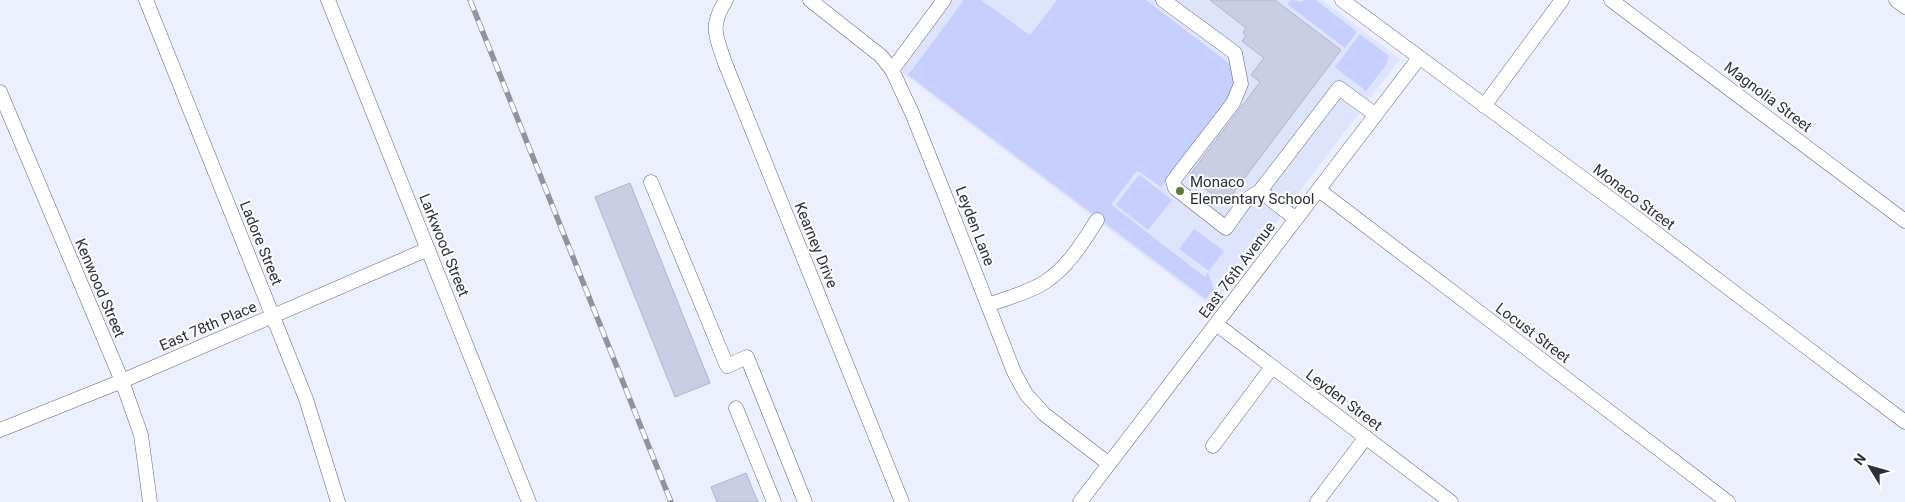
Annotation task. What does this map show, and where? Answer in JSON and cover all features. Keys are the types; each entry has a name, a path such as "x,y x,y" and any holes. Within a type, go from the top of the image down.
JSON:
{"street":[{"name":"Ladore Street","path":"146,0 306,399 338,502"},
{"name":"Larkwood Street","path":"328,0 529,502"},
{"name":"Kearney Drive","path":"726,0 718,13 715,23 716,35 725,63 902,502"},
{"name":"Leyden Lane","path":"810,0 881,56 892,70 912,113 1014,372 1026,394 1044,414 1109,464"},
{"path":"892,70 944,0"},
{"path":"1163,0 1235,53 1241,84 1233,103 1173,181 1175,188 1226,228 1246,200 1260,191 1339,88 1376,116"},
{"name":"Monaco Street","path":"1342,0 1627,211 1905,422"},
{"path":"1484,106 1562,0"},
{"name":"Magnolia Street","path":"1611,0 1905,221"},
{"path":"1896,0 1905,7"},
{"name":"East 76th Avenue","path":"1080,502 1419,58"},
{"name":"Kenwood Street","path":"0,92 122,381 141,435 150,502"},
{"path":"651,182 727,366 747,358 804,502"},
{"name":"Locust Street","path":"1319,190 1728,502"},
{"path":"1260,191 1296,219"},
{"path":"988,305 1019,294 1046,281 1070,259 1097,220"},
{"name":"East 78th Place","path":"0,430 122,381 428,249"},
{"name":"Leyden Street","path":"1216,324 1451,502"},
{"path":"1213,446 1272,366"},
{"path":"736,408 774,502"},
{"path":"1317,502 1366,437"}],"shaded area":[{"name":"Monaco Elementary School","path":"949,0 1322,0 1400,59 1212,307 897,69"},
{"path":"964,0 981,0 1030,35 1057,0 1146,0 1231,65 1236,83 1227,107 1161,187 1138,171 1112,203 1113,206 1205,277 1208,272 1214,289 1206,299 908,75"},
{"path":"1291,0 1302,2 1303,0 1316,0 1357,32 1345,48 1287,4"},
{"path":"1360,34 1389,56 1386,65 1366,91 1335,67"},
{"path":"1140,175 1172,200 1148,230 1116,205"},
{"path":"1194,229 1224,251 1209,271 1179,249"}],"building":[{"path":"1210,0 1275,0 1341,50 1225,204 1189,176 1260,82 1251,75 1264,58 1242,41 1246,35 1243,33 1246,28"},
{"path":"630,183 710,383 675,397 595,197"},
{"path":"746,473 758,502 717,502 711,487"}],"railway":[{"path":"470,0 671,502"}],"place":[{"name":"Monaco Elementary School","path":"1180,191"}]}
